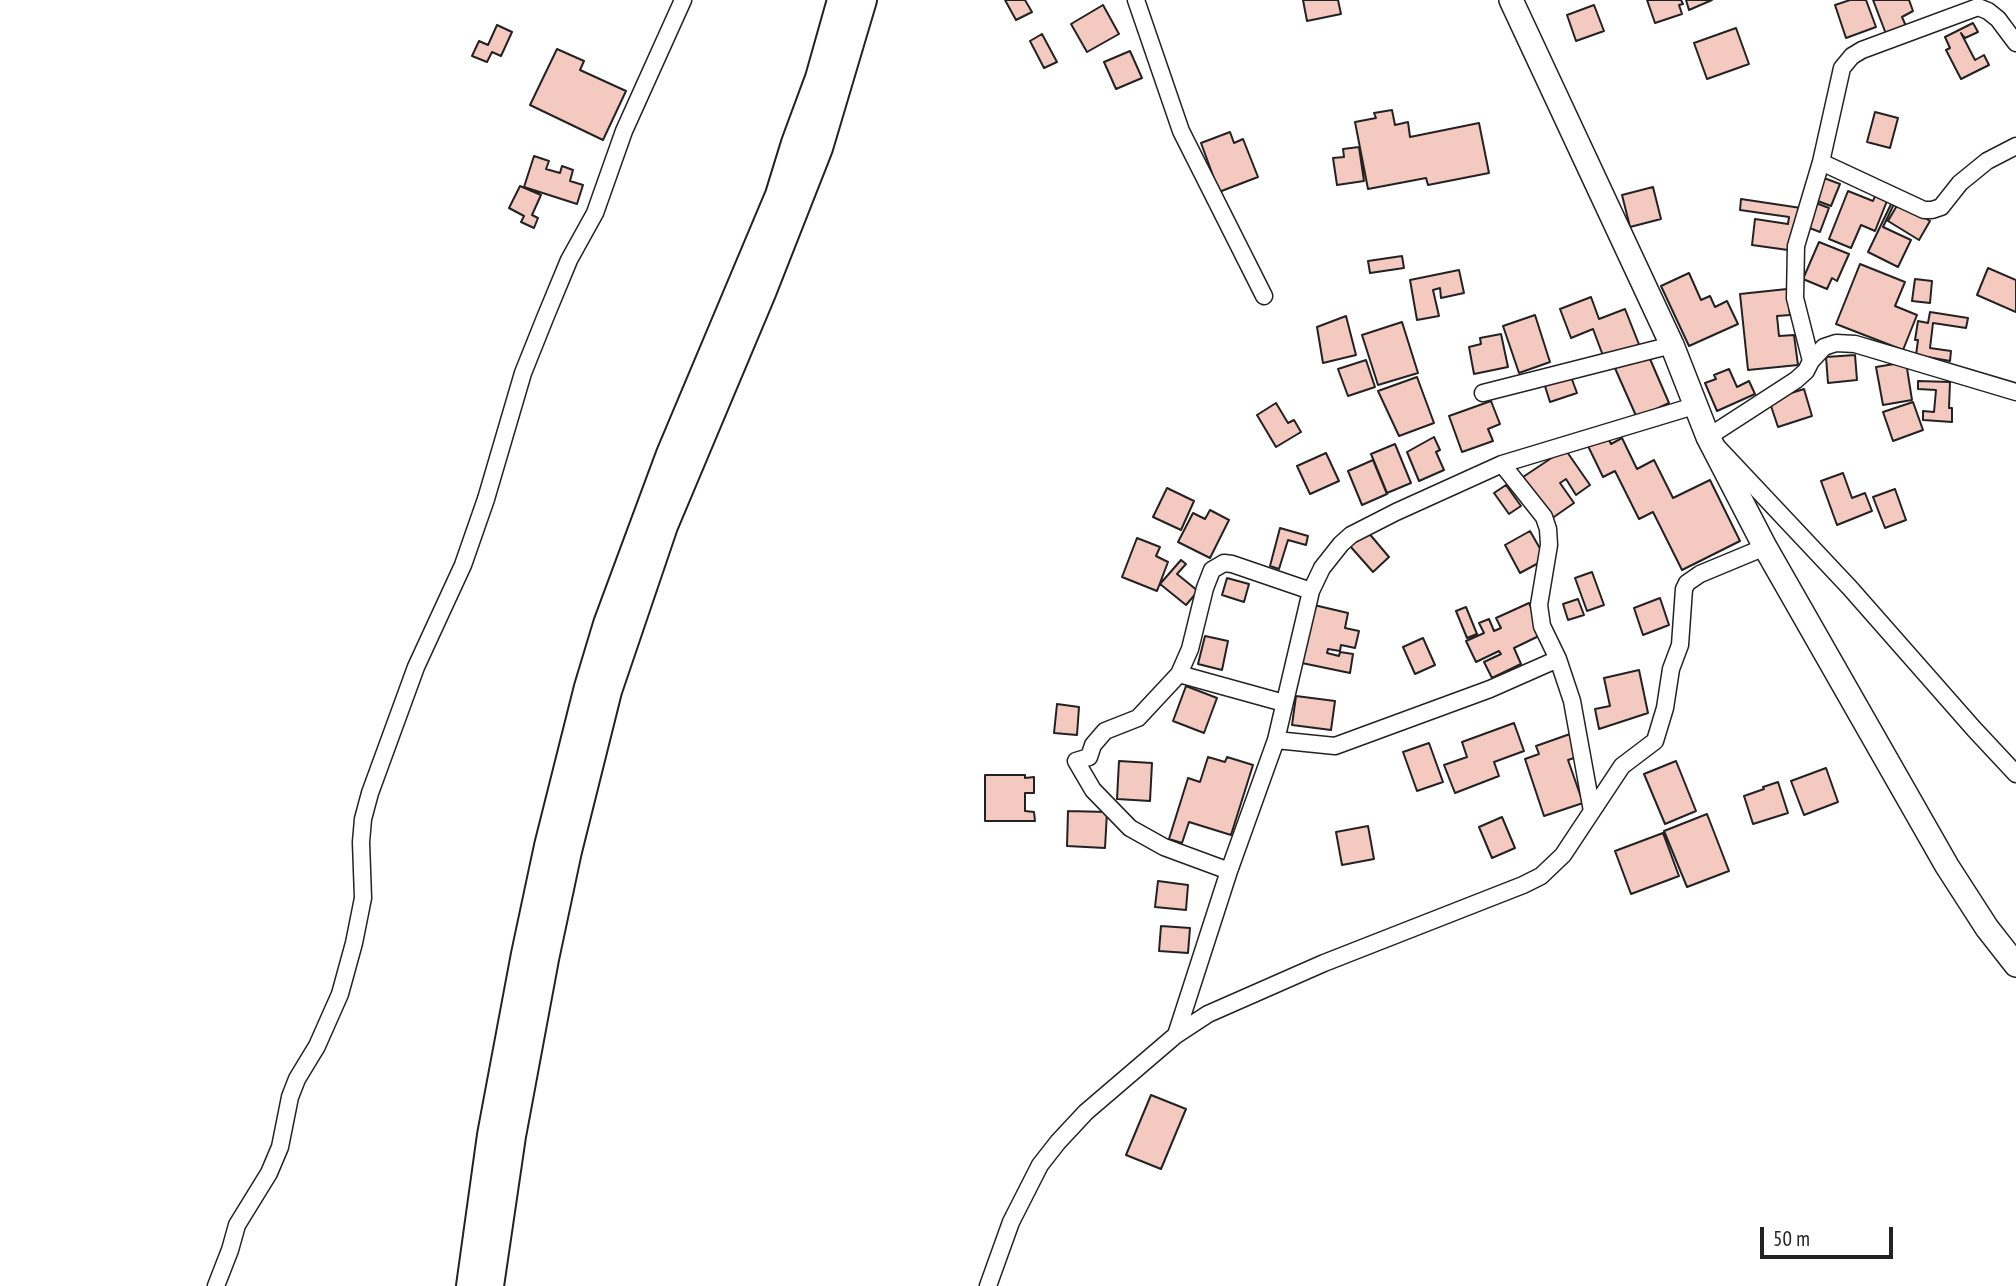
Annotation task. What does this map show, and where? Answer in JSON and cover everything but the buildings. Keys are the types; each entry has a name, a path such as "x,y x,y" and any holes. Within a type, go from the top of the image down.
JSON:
{"highway":[{"path":"470,1286 491,1135 524,954 588,687 607,624 670,454 779,195 819,78 841,0"},
{"path":"490,1286 506,1174 545,959 568,851 608,691 664,526 762,293 819,148 863,0"}],"main road":[{"path":"1511,0 1672,345 1708,437 1765,547 1947,866 1987,928 2016,965"}],"street":[{"path":"216,1286 237,1226 270,1173 280,1147 290,1097 297,1079 317,1046 340,994 363,898 361,842 363,819 370,793 416,667 463,565 486,499 523,373 569,260 595,213 624,131 683,0"},
{"path":"1136,0 1181,131 1264,296"},
{"path":"1811,361 1795,298 1794,264 1796,246 1821,162 1842,68 1852,55 1978,7 1998,19 2016,43"},
{"path":"1821,162 1924,210 1932,210 1941,207 1971,173 2016,145"},
{"path":"2016,391 1855,344 1836,343 1824,347 1796,380 1708,437 1850,588 2016,774"},
{"path":"1483,393 1672,345"},
{"path":"1176,1035 1229,871 1276,740 1311,591 1322,568 1340,544 1351,535 1396,512 1502,464 1695,406"},
{"path":"1502,464 1544,517 1548,529 1549,545 1539,605 1542,626 1558,659 1572,701 1592,811"},
{"path":"988,1286 1011,1222 1040,1165 1086,1112 1176,1035 1208,1014 1271,986 1541,876 1563,855 1622,766 1656,741 1671,669 1680,645 1684,589 1687,583 1700,574 1765,547"},
{"path":"1229,871 1164,847 1130,828 1093,790 1076,761 1089,757 1093,745 1105,731 1138,718 1179,674 1190,649 1212,570 1224,563 1232,564 1311,591"},
{"path":"1276,740 1335,746 1490,689 1558,659"},
{"path":"1179,674 1284,703"}]}
